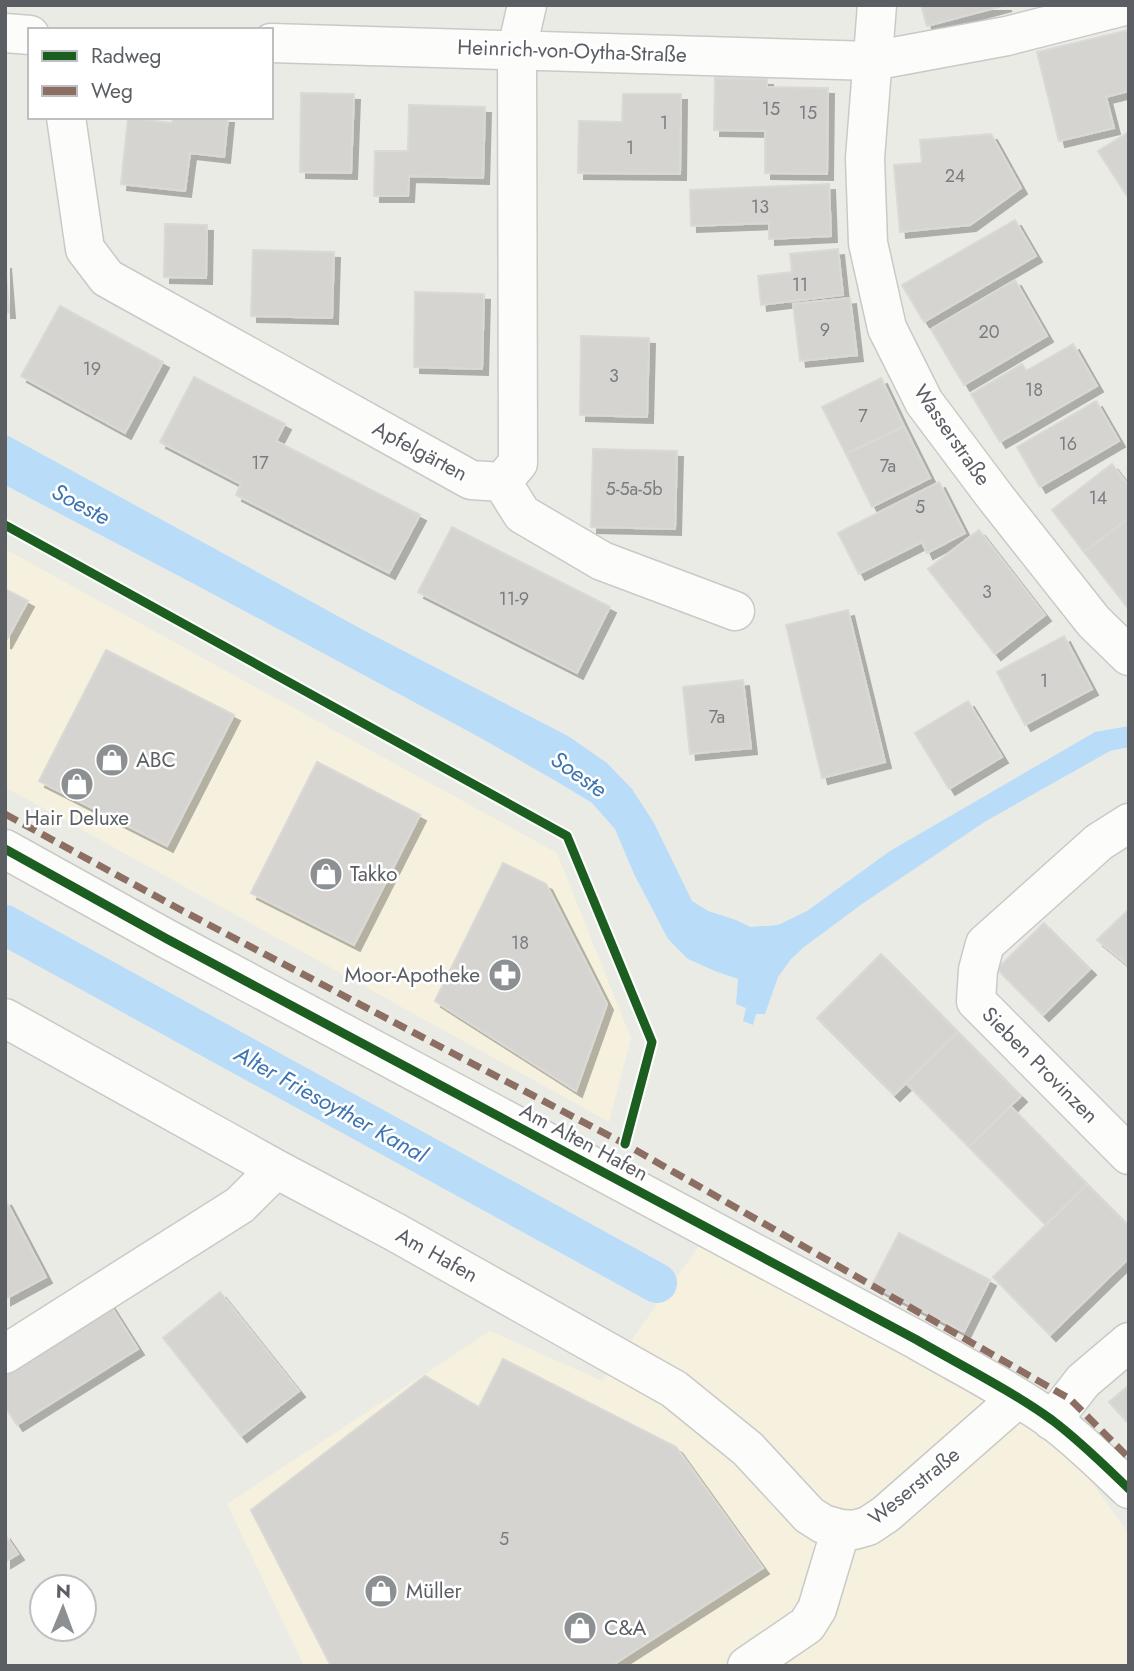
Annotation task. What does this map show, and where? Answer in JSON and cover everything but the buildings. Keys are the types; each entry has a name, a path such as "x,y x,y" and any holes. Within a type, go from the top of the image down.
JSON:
{"street":[{"path":"527,5 517,49 518,463 502,482 522,514 602,561 735,611"},
{"name":"Wasserstraße","path":"877,5 864,158 868,243 887,328 924,402 1086,612 1129,656"},
{"name":"Heinrich-von-Oytha-Straße","path":"273,43 872,61 1006,36 1128,5"},
{"path":"5,33 28,35"},
{"name":"Apfelgärten","path":"66,119 86,249 107,278 471,480 502,482"},
{"name":"Sieben Provinzen","path":"1129,823 1099,842 985,944 978,970 976,1001 1129,1155"},
{"name":"Am Alten Hafen","path":"5,849 167,939 917,1340 1018,1398 1052,1421 1090,1451 1129,1489"},
{"name":"Am Hafen","path":"5,1018 674,1389 748,1449 809,1515 823,1524 841,1529"},
{"path":"5,1354 240,1205 276,1169"},
{"path":"1052,1421 1083,1381 1129,1342"},
{"name":"Weserstraße","path":"747,1666 807,1625 817,1609 841,1529 854,1530 867,1526 886,1514 1018,1398"}],"shaded area":[{"path":"5,549 557,853 631,1038 609,1122 5,787"},
{"path":"702,1242 955,1379 1077,1462 1129,1534 1129,1666 304,1666 227,1504 490,1331 602,1381"}],"water":[{"name":"Soeste","path":"5,434 365,631 568,736 607,763 632,789 654,823 692,901 708,911 751,927 778,925 807,911 890,851 1095,732 1129,726 1129,747 1110,751 986,821 862,904 791,959 778,977 765,1014 756,1014 753,1025 743,1021 746,1008 736,1004 738,979 688,959 668,939 634,874 615,829 592,803 479,737 5,485"}],"waterway":[{"name":"Alter Friesoyther Kanal","path":"5,925 657,1283"}],"marked path":[{"path":"5,814 625,1144 1070,1399 1129,1458"}],"cycle path":[{"path":"5,525 567,836 652,1042 625,1144"},
{"path":"5,849 167,939 986,1378 1052,1420 1129,1489"}],"place":[{"name":"ABC","path":"112,760"},
{"name":"Hair Deluxe","path":"77,784"},
{"name":"Takko","path":"326,874"},
{"name":"Moor-Apotheke","path":"505,975"},
{"name":"Müller","path":"381,1591"},
{"name":"C&A","path":"580,1628"}]}
